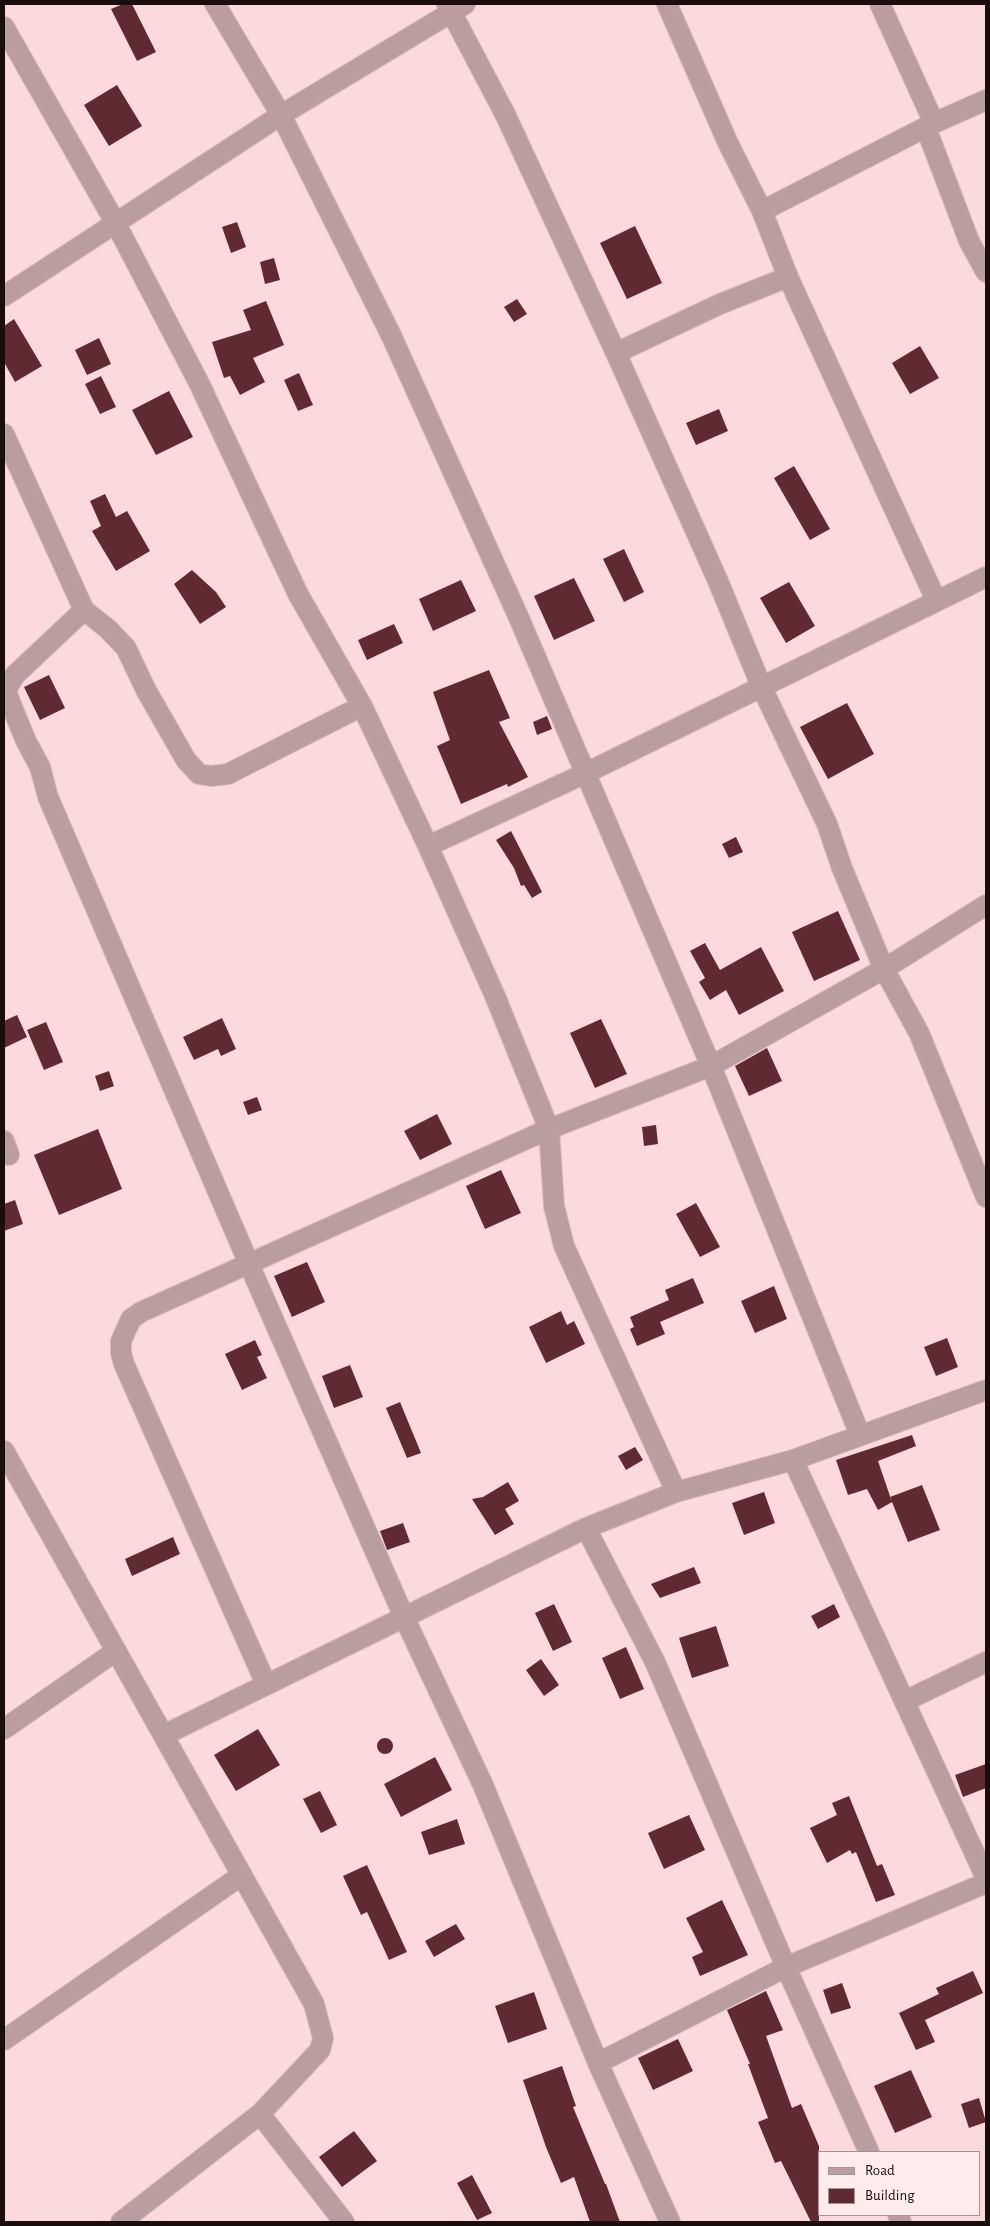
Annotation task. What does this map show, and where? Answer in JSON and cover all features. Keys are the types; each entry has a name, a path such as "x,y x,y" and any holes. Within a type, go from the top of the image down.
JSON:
{"street":[{"path":"215,4 281,115 391,334 519,618 711,1066 860,1435"},
{"path":"667,4 728,143 762,211 788,277 936,600"},
{"path":"880,4 930,126 969,241 986,272"},
{"path":"4,296 281,115 454,6 616,353 718,581 762,688 827,824 842,868 884,970 919,1033 986,1197"},
{"path":"4,27 115,222 200,383 298,594 362,706 428,846 495,996 549,1129 554,1206 564,1246 676,1492"},
{"path":"762,211 930,126 986,100"},
{"path":"616,353 720,304 788,277"},
{"path":"4,434 84,610 108,629 126,648 146,690 182,752 199,774 211,776 228,774 362,706"},
{"path":"428,846 586,773 986,577"},
{"path":"84,610 15,675 7,688 8,697 26,741 40,767 52,806 249,1264 404,1617 482,1785 598,2063 670,2222"},
{"path":"266,1684 124,1364 121,1353 121,1341 131,1320 141,1312 549,1129 711,1066 884,970 986,905"},
{"path":"164,1735 586,1528 676,1492 794,1460 986,1390"},
{"path":"4,1451 314,2004 323,2038 320,2050 260,2114 121,2222"},
{"path":"794,1460 986,1878"},
{"path":"586,1528 655,1662 786,1967 870,2151"},
{"path":"4,1729 116,1651"},
{"path":"905,1701 986,1662"},
{"path":"4,2040 242,1875"},
{"path":"598,2063 786,1967 986,1882"},
{"path":"260,2114 344,2222"}],"building":[{"path":"123,4 132,4 156,52 137,61 111,9"},
{"path":"117,85 142,126 109,146 84,105"},
{"path":"237,222 246,247 231,253 222,227"},
{"path":"635,226 662,283 627,299 600,243"},
{"path":"274,258 280,280 265,284 260,262"},
{"path":"517,299 527,314 514,322 504,307"},
{"path":"266,301 284,345 253,358 265,382 240,395 230,376 224,378 212,342 251,330 243,310"},
{"path":"14,319 42,366 15,382 4,362 4,326"},
{"path":"99,338 111,364 87,375 75,350"},
{"path":"920,346 939,378 910,394 892,363"},
{"path":"299,373 313,405 298,411 284,380"},
{"path":"101,376 116,407 100,414 85,384"},
{"path":"169,391 193,437 156,455 132,410"},
{"path":"719,409 728,431 696,445 686,423"},
{"path":"794,466 830,529 810,540 774,478"},
{"path":"105,494 116,517 127,511 150,551 116,571 92,531 101,526 90,501"},
{"path":"624,549 644,592 624,602 603,559"},
{"path":"192,570 216,592 226,607 200,624 174,584"},
{"path":"574,578 595,621 554,640 534,596"},
{"path":"461,580 476,611 433,631 419,599"},
{"path":"789,582 815,626 786,643 760,598"},
{"path":"394,624 403,643 367,660 358,640"},
{"path":"489,670 510,718 499,722 528,777 508,787 507,784 461,804 437,746 450,740 433,692"},
{"path":"49,675 65,708 40,720 24,687"},
{"path":"847,703 874,754 828,779 800,727"},
{"path":"547,716 552,729 537,735 533,722"},
{"path":"511,831 542,892 532,898 524,885 521,886 514,868 496,840"},
{"path":"736,837 743,852 729,858 722,844"},
{"path":"838,911 860,960 814,981 792,932"},
{"path":"705,943 720,970 761,947 784,991 739,1015 726,990 710,1000 699,982 705,978 690,951"},
{"path":"17,1015 27,1037 4,1048 4,1021"},
{"path":"222,1018 236,1049 221,1056 218,1049 194,1060 183,1037"},
{"path":"601,1019 627,1074 595,1088 570,1033"},
{"path":"46,1022 63,1062 44,1070 27,1030"},
{"path":"767,1048 782,1081 749,1096 735,1066"},
{"path":"109,1071 114,1086 100,1091 95,1076"},
{"path":"257,1097 262,1110 248,1115 243,1102"},
{"path":"437,1114 452,1144 420,1160 404,1131"},
{"path":"656,1125 658,1144 644,1146 642,1127"},
{"path":"98,1129 122,1189 59,1215 34,1155"},
{"path":"501,1170 521,1213 485,1229 466,1186"},
{"path":"15,1200 23,1224 4,1231 4,1204"},
{"path":"696,1203 720,1247 700,1257 676,1214"},
{"path":"307,1262 325,1302 292,1317 274,1276"},
{"path":"693,1278 704,1303 660,1322 665,1334 637,1346 630,1329 634,1327 630,1317 669,1300 665,1290"},
{"path":"774,1286 787,1319 755,1333 741,1301"},
{"path":"561,1311 567,1325 574,1321 585,1344 546,1363 529,1327"},
{"path":"947,1338 958,1367 936,1376 924,1347"},
{"path":"255,1340 262,1355 257,1357 267,1378 242,1390 225,1354"},
{"path":"350,1365 363,1397 334,1408 322,1376"},
{"path":"400,1402 421,1453 407,1458 386,1408"},
{"path":"912,1435 916,1446 878,1461 892,1502 878,1510 867,1489 848,1495 836,1460"},
{"path":"635,1447 643,1460 626,1470 618,1456"},
{"path":"508,1482 519,1501 505,1509 514,1524 495,1535 472,1499 483,1497"},
{"path":"922,1485 940,1530 908,1542 890,1497"},
{"path":"764,1492 775,1523 744,1535 732,1503"},
{"path":"403,1523 410,1542 387,1550 380,1531"},
{"path":"173,1537 180,1554 132,1576 125,1559"},
{"path":"694,1567 701,1583 660,1598 651,1584"},
{"path":"554,1604 572,1642 553,1651 535,1613"},
{"path":"834,1604 840,1617 818,1629 811,1616"},
{"path":"716,1626 729,1666 692,1678 679,1638"},
{"path":"626,1647 644,1689 620,1699 602,1658"},
{"path":"541,1659 559,1685 544,1696 526,1670"},
{"path":"258,1729 280,1765 236,1791 214,1755"},
{"path":"385,1738 391,1740 393,1746 391,1752 385,1754 379,1752 377,1746 379,1740"},
{"path":"435,1757 452,1790 401,1817 384,1784"},
{"path":"986,1764 986,1788 963,1797 955,1775"},
{"path":"320,1791 337,1825 321,1833 303,1799"},
{"path":"849,1796 877,1866 882,1864 895,1895 876,1902 856,1852 852,1854 850,1850 827,1863 810,1828 837,1815 832,1803"},
{"path":"689,1815 705,1850 664,1869 648,1833"},
{"path":"457,1819 465,1844 429,1855 421,1832"},
{"path":"367,1865 407,1952 389,1960 367,1912 361,1915 343,1876"},
{"path":"722,1900 748,1955 700,1976 692,1957 703,1952 686,1918"},
{"path":"456,1924 465,1939 434,1957 425,1941"},
{"path":"973,1971 983,1993 925,2020 935,2042 916,2050 899,2013 939,1994 936,1988"},
{"path":"842,1983 851,2008 831,2014 823,1990"},
{"path":"766,1991 783,2030 766,2036 792,2108 801,2104 819,2146 819,2222 811,2222 781,2161 775,2163 758,2122 768,2118 748,2064 750,2064 727,2010"},
{"path":"534,1992 547,2029 508,2043 495,2006"},
{"path":"678,2039 693,2071 653,2090 638,2058"},
{"path":"562,2066 576,2106 573,2107 620,2222 590,2222 574,2177 561,2183 546,2147 523,2080"},
{"path":"911,2070 932,2117 895,2133 874,2086"},
{"path":"979,2098 986,2122 969,2128 961,2104"},
{"path":"354,2131 377,2161 342,2187 319,2157"},
{"path":"472,2175 492,2213 477,2220 457,2183"}]}
